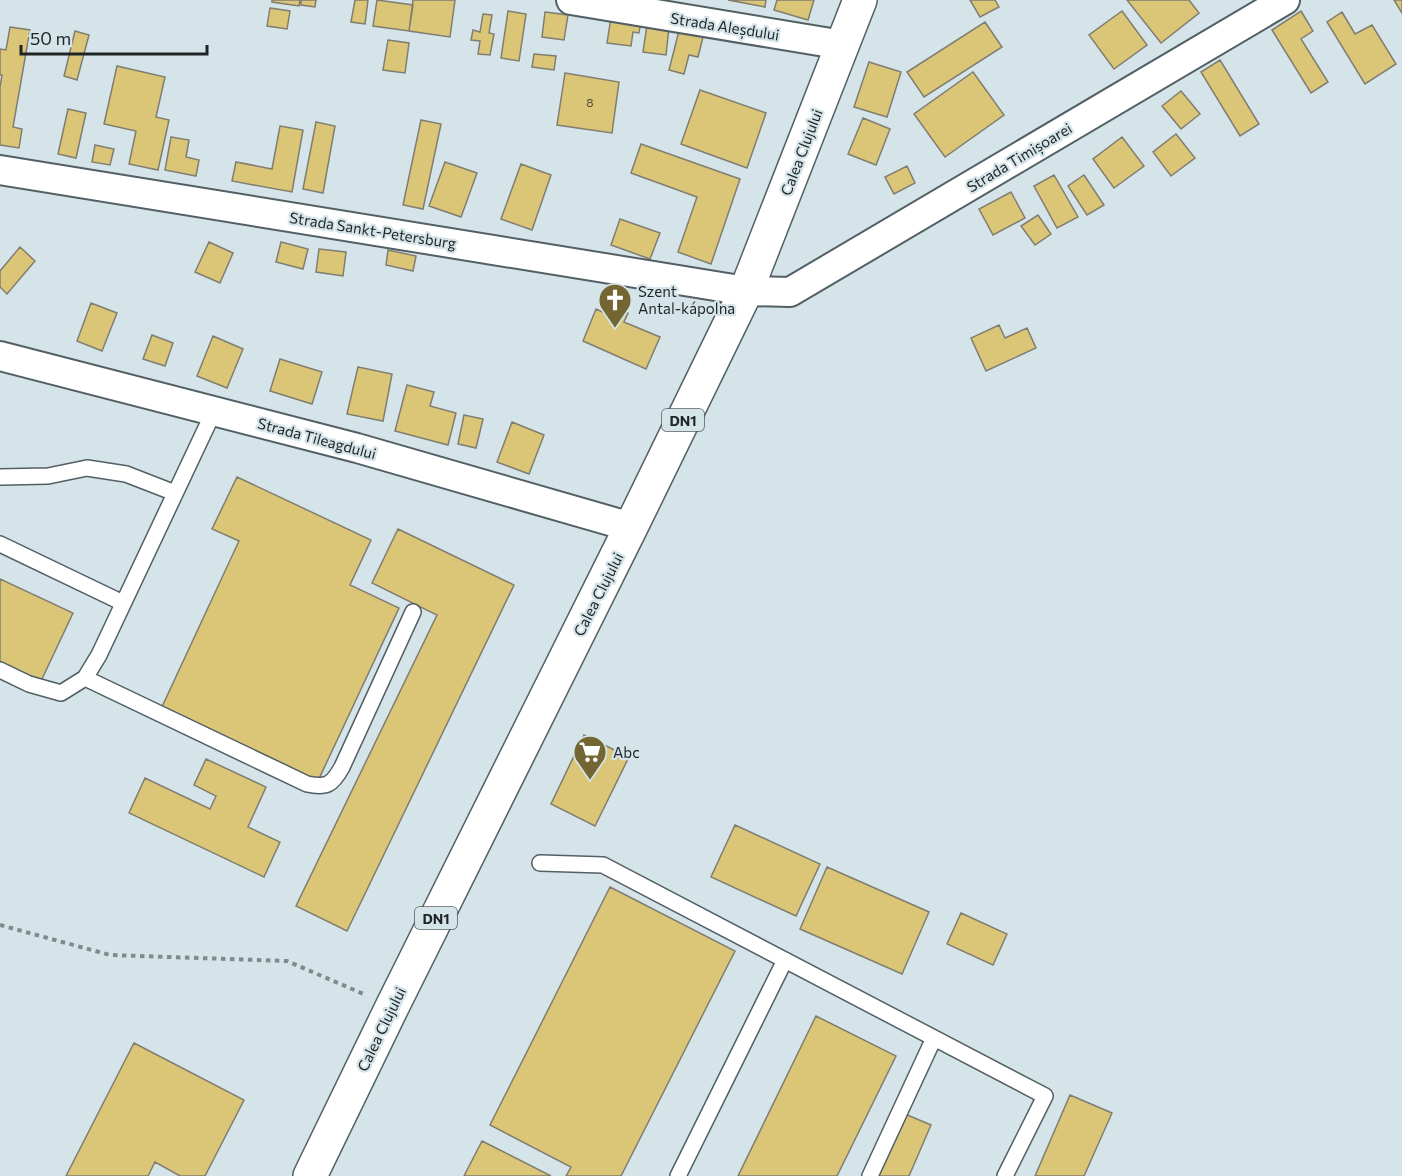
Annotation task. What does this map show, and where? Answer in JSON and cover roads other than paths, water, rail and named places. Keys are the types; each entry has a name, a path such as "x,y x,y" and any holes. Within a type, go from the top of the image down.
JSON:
{"main road":[{"name":"Calea Clujului","path":"310,1176 746,291 860,0"}],"street":[{"name":"Strada Aleșdului","path":"571,0 843,45"},
{"name":"Strada Timișoarei","path":"746,291 790,292 1285,0"},
{"name":"Strada Sankt-Petersburg","path":"0,170 746,291"},
{"name":"Strada Tileagdului","path":"0,356 357,448 631,527"}],"lane":[{"path":"0,670 29,684 61,693 85,678 99,655 214,411"},
{"path":"0,477 48,476 87,468 126,474 175,493"},
{"path":"0,544 123,603"},
{"path":"85,678 307,784 328,786 337,777 342,767 413,612"},
{"path":"540,863 603,865 1045,1096 1005,1176"},
{"path":"678,1176 785,960"},
{"path":"870,1176 934,1038"}],"place":[{"name":"Szent Antal-kápolna","path":"615,329"},
{"name":"Abc","path":"590,781"}]}
